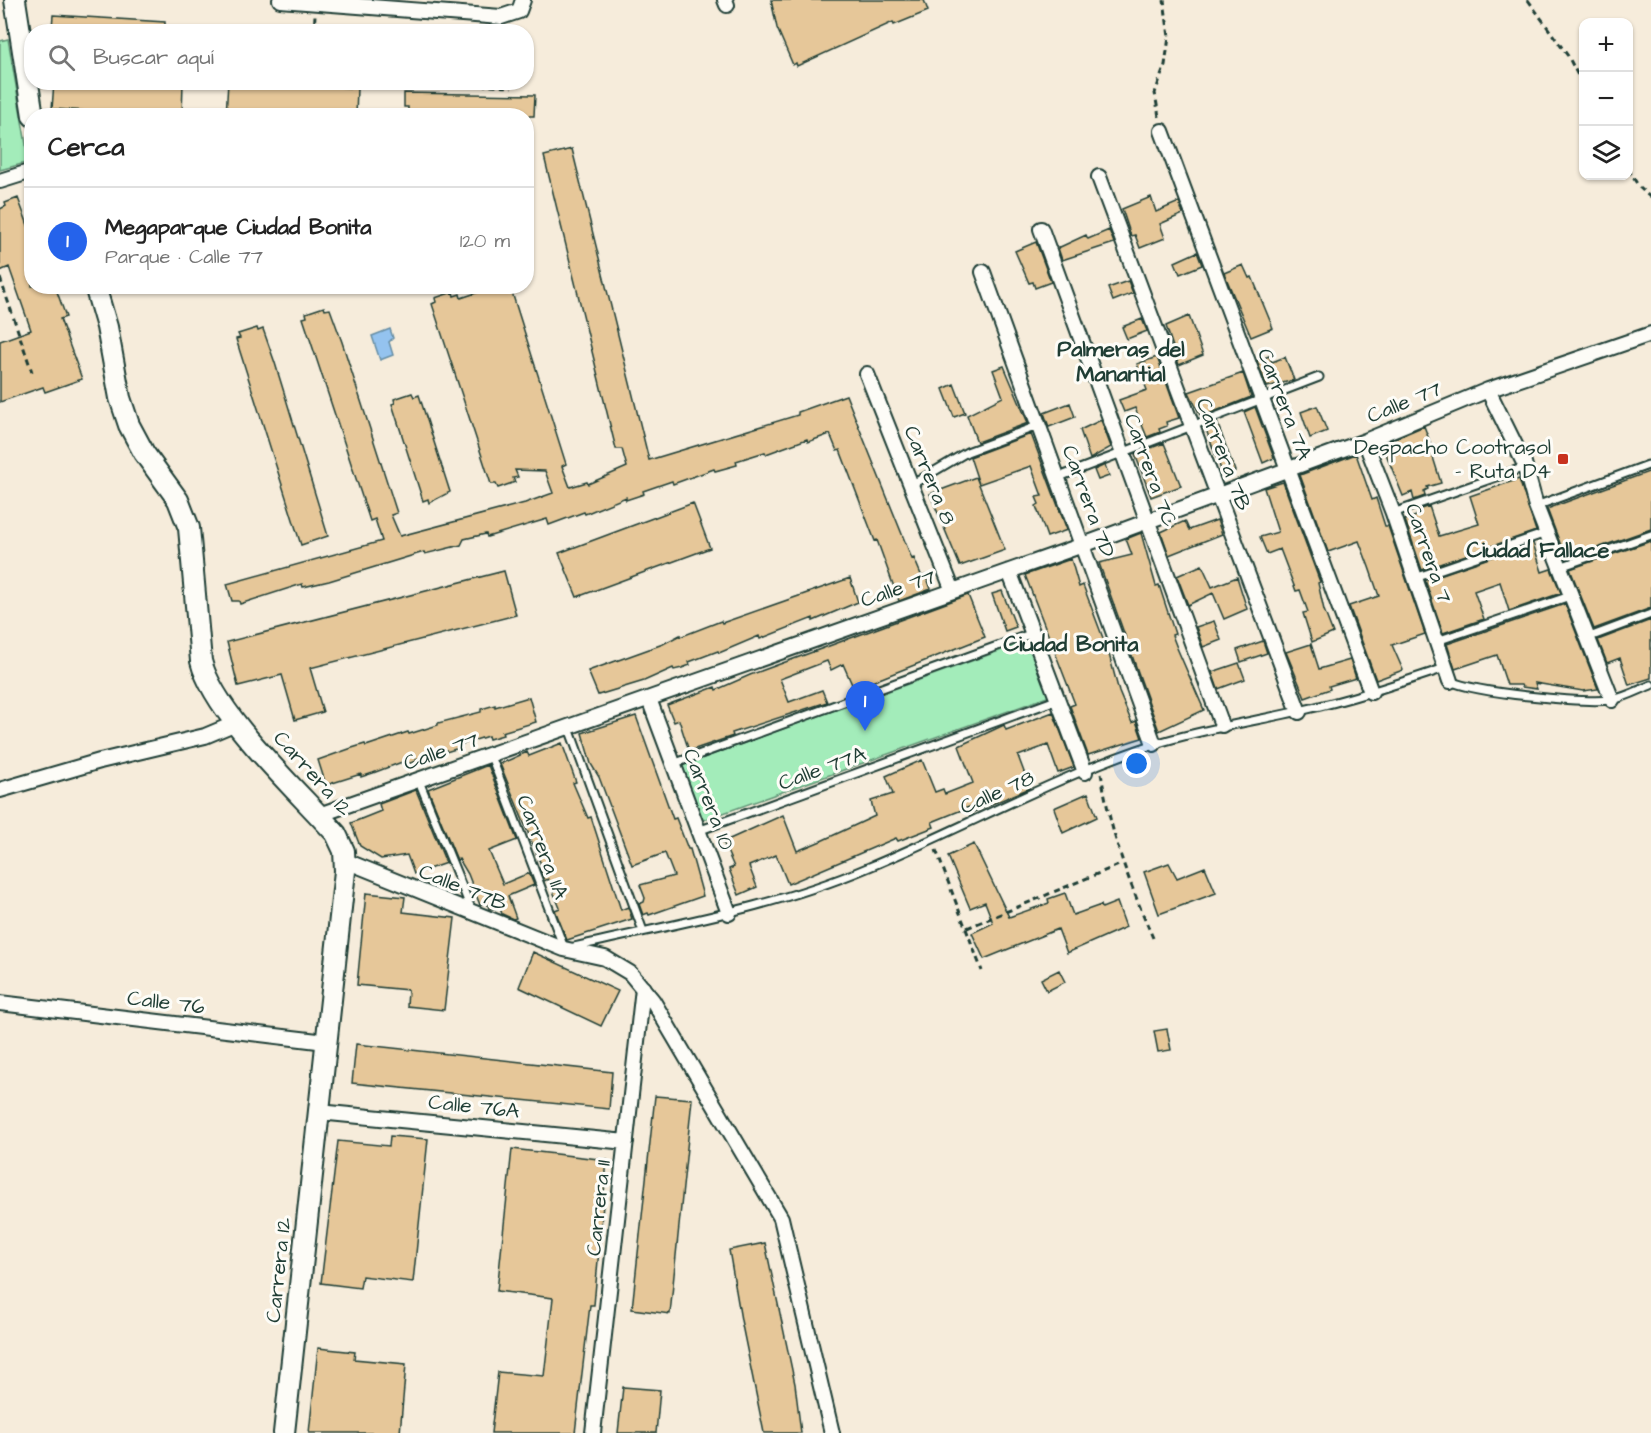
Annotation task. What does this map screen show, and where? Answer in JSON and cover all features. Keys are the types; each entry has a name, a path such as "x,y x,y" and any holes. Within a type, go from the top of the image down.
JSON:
{"main road":[{"path":"15,0 24,58"},
{"path":"29,90 32,108"},
{"name":"Carrera 12","path":"97,294 107,327 120,398 129,425 144,453 178,500 189,528 201,661 206,678 236,723 341,842 345,861 284,1433"}],"street":[{"path":"280,0 501,17 520,6"},
{"name":"Carrera 7A","path":"1162,131 1371,692"},
{"path":"0,181 24,174"},
{"name":"Carrera 7B","path":"1099,177 1299,711"},
{"name":"Carrera 7C","path":"1041,229 1222,725"},
{"name":"Carrera 7D","path":"983,272 1154,744"},
{"name":"Calle 77","path":"319,815 1009,571 1365,441 1488,390 1651,334"},
{"name":"Carrera 8","path":"867,374 953,591"},
{"path":"1488,390 1525,467 1546,533 1612,700"},
{"name":"Carrera 7","path":"1365,441 1393,513 1447,674"},
{"path":"1009,571 1085,772"},
{"name":"Carrera 10","path":"649,699 729,913"},
{"path":"0,790 100,760 205,736 236,723"},
{"name":"Calle 77B","path":"345,861 564,950 605,958 630,973 643,988 653,1000 781,1218 832,1433"},
{"name":"Carrera 11","path":"593,1433 643,988"},
{"name":"Calle 76","path":"0,1004 326,1042"},
{"name":"Calle 76A","path":"319,1112 626,1142"}],"lane":[{"path":"1059,477 1319,377"},
{"path":"911,485 967,452 1040,425"},
{"path":"1536,506 1648,465"},
{"path":"1393,513 1525,467"},
{"path":"1415,578 1546,533"},
{"path":"1560,567 1651,535"},
{"path":"1437,641 1570,596"},
{"path":"1587,638 1651,614"},
{"path":"673,764 1033,633"},
{"path":"1447,674 1464,687 1612,700 1651,685"},
{"name":"Calle 78","path":"564,950 796,896 867,869 1085,772 1154,744 1222,725 1299,711 1447,674"},
{"name":"Calle 77A","path":"698,831 1059,699"},
{"path":"570,728 643,931"},
{"name":"Carrera 11A","path":"491,756 564,950"},
{"path":"419,781 473,913"}],"path":[{"path":"1162,131 1155,93 1168,50 1164,0"},
{"path":"1528,0 1568,56 1579,77"},
{"path":"1633,176 1639,187 1651,198"},
{"path":"0,278 32,372"},
{"path":"1099,766 1109,821 1121,864 1153,938"},
{"path":"931,840 982,971"},
{"path":"967,928 1121,864"}],"green space":[{"path":"8,39 24,133 24,163 0,170 0,41"},
{"path":"1030,640 1050,696 701,821 681,766"}],"water":[{"path":"390,329 393,338 389,342 393,355 380,360 372,336"}],"building":[{"path":"771,0 924,0 928,11 894,25 893,22 797,66 796,63 793,65 777,28"},
{"path":"53,15 165,22 165,24 52,24"},
{"path":"53,90 183,90 182,108 52,108"},
{"path":"228,90 357,90 356,108 226,108"},
{"path":"404,93 535,95 534,116 534,108 404,107"},
{"path":"572,149 649,460 798,415 798,412 846,395 912,559 914,558 922,577 926,575 931,589 899,601 840,450 837,451 830,434 736,461 737,465 715,471 714,469 673,484 672,481 643,491 644,494 626,500 626,497 585,514 584,512 549,525 547,519 487,537 486,534 464,539 461,545 425,554 424,552 329,581 303,587 302,584 240,604 239,601 232,601 227,584 382,541 375,519 370,521 303,318 307,317 306,313 324,307 325,310 330,309 397,513 391,515 400,536 525,503 553,493 545,471 515,470 518,477 513,478 515,482 498,488 496,484 491,484 432,304 436,302 435,298 447,294 454,296 460,294 461,298 473,294 513,294 566,464 562,466 570,487 587,482 588,484 627,467 622,449 616,449 544,156"},
{"path":"1151,197 1156,212 1179,202 1183,214 1160,224 1165,238 1140,248 1135,235 1131,236 1122,209"},
{"path":"18,198 24,214 24,294 58,294 66,317 60,319 82,379 45,392 43,387 0,402 0,341 31,330 9,267 0,271 0,209 6,206 5,203"},
{"path":"1109,230 1114,243 1062,260 1058,248 1086,235 1088,239"},
{"path":"1036,242 1051,282 1035,288 1033,282 1029,283 1015,251"},
{"path":"1197,252 1202,265 1180,274 1175,262"},
{"path":"1243,265 1249,278 1252,277 1273,328 1251,337 1224,273"},
{"path":"1128,281 1133,293 1113,301 1108,288"},
{"path":"1189,316 1203,355 1179,365 1166,326"},
{"path":"1142,319 1147,331 1127,339 1122,327"},
{"path":"257,328 258,331 263,329 275,363 328,536 301,545 236,339 240,338 238,334"},
{"path":"1269,356 1272,362 1285,357 1294,380 1267,387 1257,361"},
{"path":"1157,357 1179,418 1166,422 1167,426 1159,429 1160,432 1147,437 1135,408 1124,412 1119,400 1147,390 1137,364"},
{"path":"1004,366 1028,423 977,442 967,415 1003,397 993,370"},
{"path":"1243,373 1251,397 1201,417 1189,392"},
{"path":"954,384 965,413 954,417 943,389"},
{"path":"412,393 414,397 419,395 450,492 429,503 428,499 423,501 392,404 395,403 394,399"},
{"path":"1070,403 1075,417 1049,427 1044,413"},
{"path":"1317,406 1327,431 1310,438 1301,412"},
{"path":"1255,407 1274,458 1263,463 1244,412"},
{"path":"1101,420 1111,447 1090,459 1080,430"},
{"path":"1217,422 1235,471 1223,475 1205,427"},
{"path":"1424,426 1434,453 1432,454 1441,483 1427,487 1428,489 1424,491 1425,496 1414,500 1412,492 1403,496 1382,444"},
{"path":"1031,434 1067,530 1047,537 1036,506 1039,504 1036,497 1042,496 1031,466 979,484 970,457"},
{"path":"1164,443 1181,486 1151,497 1135,454"},
{"path":"1356,454 1372,500 1376,498 1385,526 1388,526 1425,634 1392,645 1403,670 1376,680 1349,606 1379,596 1369,567 1359,541 1328,552 1300,475"},
{"path":"1105,465 1109,476 1098,480 1094,470"},
{"path":"1651,471 1651,529 1566,559 1547,509"},
{"path":"976,477 1005,550 960,566 930,494"},
{"path":"1519,479 1536,531 1422,570 1405,520 1419,515 1418,510 1429,506 1439,536 1479,524 1470,496"},
{"path":"1283,482 1320,582 1318,583 1324,610 1333,633 1312,642 1303,613 1308,612 1300,590 1296,591 1280,549 1267,554 1260,537 1278,532 1264,488"},
{"path":"693,503 710,548 577,597 559,553"},
{"path":"1217,520 1222,534 1169,555 1161,532 1185,521 1189,530"},
{"path":"1141,533 1156,586 1159,585 1175,634 1172,635 1204,710 1159,731 1099,563 1132,555 1126,539"},
{"path":"1651,541 1651,608 1594,629 1570,569"},
{"path":"1533,543 1542,572 1551,569 1561,593 1509,611 1500,582 1474,591 1484,619 1443,633 1425,580"},
{"path":"1071,559 1079,587 1083,585 1109,654 1119,692 1132,723 1136,721 1142,738 1088,755 1070,706 1075,704 1025,575"},
{"path":"1202,565 1212,587 1237,577 1247,609 1224,619 1213,593 1188,605 1177,576"},
{"path":"504,571 516,615 310,668 323,712 295,720 282,675 238,686 227,642"},
{"path":"850,578 858,602 813,621 813,618 760,639 759,636 719,653 718,651 689,662 690,665 682,668 674,670 673,668 644,681 598,695 588,671 663,644 680,635 680,637"},
{"path":"1002,591 1016,627 1005,631 992,594"},
{"path":"968,595 985,637 854,689 843,664 831,670 827,661 780,679 789,702 822,690 827,702 732,733 733,736 689,751 679,720 674,722 667,705 715,687 716,690 750,675"},
{"path":"1565,604 1598,689 1583,691 1535,683 1537,689 1521,685 1507,685 1497,655 1455,669 1447,644"},
{"path":"1651,620 1651,678 1629,685 1620,658 1607,663 1598,640"},
{"path":"1214,621 1221,640 1203,647 1196,627"},
{"path":"1263,641 1267,653 1241,662 1237,650"},
{"path":"1311,644 1319,669 1350,660 1356,678 1329,686 1330,689 1305,698 1286,652"},
{"path":"1239,663 1245,679 1218,689 1212,672"},
{"path":"529,697 536,722 502,732 503,735 489,739 488,736 459,745 459,748 416,759 417,761 403,765 402,762 361,777 361,774 326,785 318,760 365,744 366,746 481,712 481,709"},
{"path":"1053,712 1074,767 1058,773 1048,745 1018,756 1030,788 971,813 969,807 932,822 934,827 898,841 896,838 788,884 776,855 749,866 757,887 739,895 729,869 734,867 723,842 783,815 797,851 875,816 871,801 893,794 886,776 922,760 935,792 943,789 945,794 973,783 959,746 1004,725 1006,730"},
{"path":"636,716 673,819 676,818 688,849 690,849 703,896 649,915 648,913 643,915 639,904 644,902 645,898 640,885 674,876 665,853 632,865 599,777 591,764 582,733"},
{"path":"562,743 576,782 573,783 588,818 591,817 621,910 628,907 632,919 567,940 555,910 560,908 548,879 544,881 540,868 542,867 500,764 527,752 529,756"},
{"path":"488,765 517,840 489,851 503,884 529,873 534,885 508,896 516,918 513,919 502,914 500,908 489,909 487,902 480,905 468,874 459,859 457,860 428,789"},
{"path":"416,790 446,863 414,874 407,855 381,859 360,846 351,823 381,811 379,804"},
{"path":"1088,793 1097,817 1063,833 1054,808"},
{"path":"974,844 1009,917 1049,903 1048,899 1065,893 1073,915 1117,902 1126,927 1067,953 1058,929 984,959 972,933 993,923 985,902 970,908 948,856"},
{"path":"1169,863 1177,878 1205,867 1216,893 1159,914 1144,872"},
{"path":"366,893 405,897 403,912 455,918 444,1010 407,1006 408,990 357,985"},
{"path":"533,952 618,991 601,1026 519,987"},
{"path":"1059,970 1065,982 1047,991 1041,979"},
{"path":"1167,1029 1171,1050 1158,1052 1154,1031"},
{"path":"356,1044 612,1072 609,1109 352,1083"},
{"path":"655,1096 692,1099 670,1314 632,1309"},
{"path":"390,1136 428,1139 413,1282 362,1276 360,1288 321,1283 338,1141 389,1146"},
{"path":"512,1149 607,1160 594,1305 590,1305 575,1433 491,1433 498,1372 544,1376 553,1298 497,1291"},
{"path":"765,1243 795,1384 801,1433 764,1433 741,1320 729,1250"},
{"path":"318,1348 355,1352 354,1359 406,1364 400,1433 309,1433"},
{"path":"623,1387 660,1390 656,1433 618,1433"}],"place":[{"name":"Despacho Cootrasol - Ruta D4","path":"1563,459"},
{"name":"Megaparque Ciudad Bonita","path":"865,731"}],"district":[{"name":"Palmeras del Manantial","path":"1121,360"},
{"name":"Ciudad Fallace","path":"1538,549"},
{"name":"Ciudad Bonita","path":"1071,643"}]}
